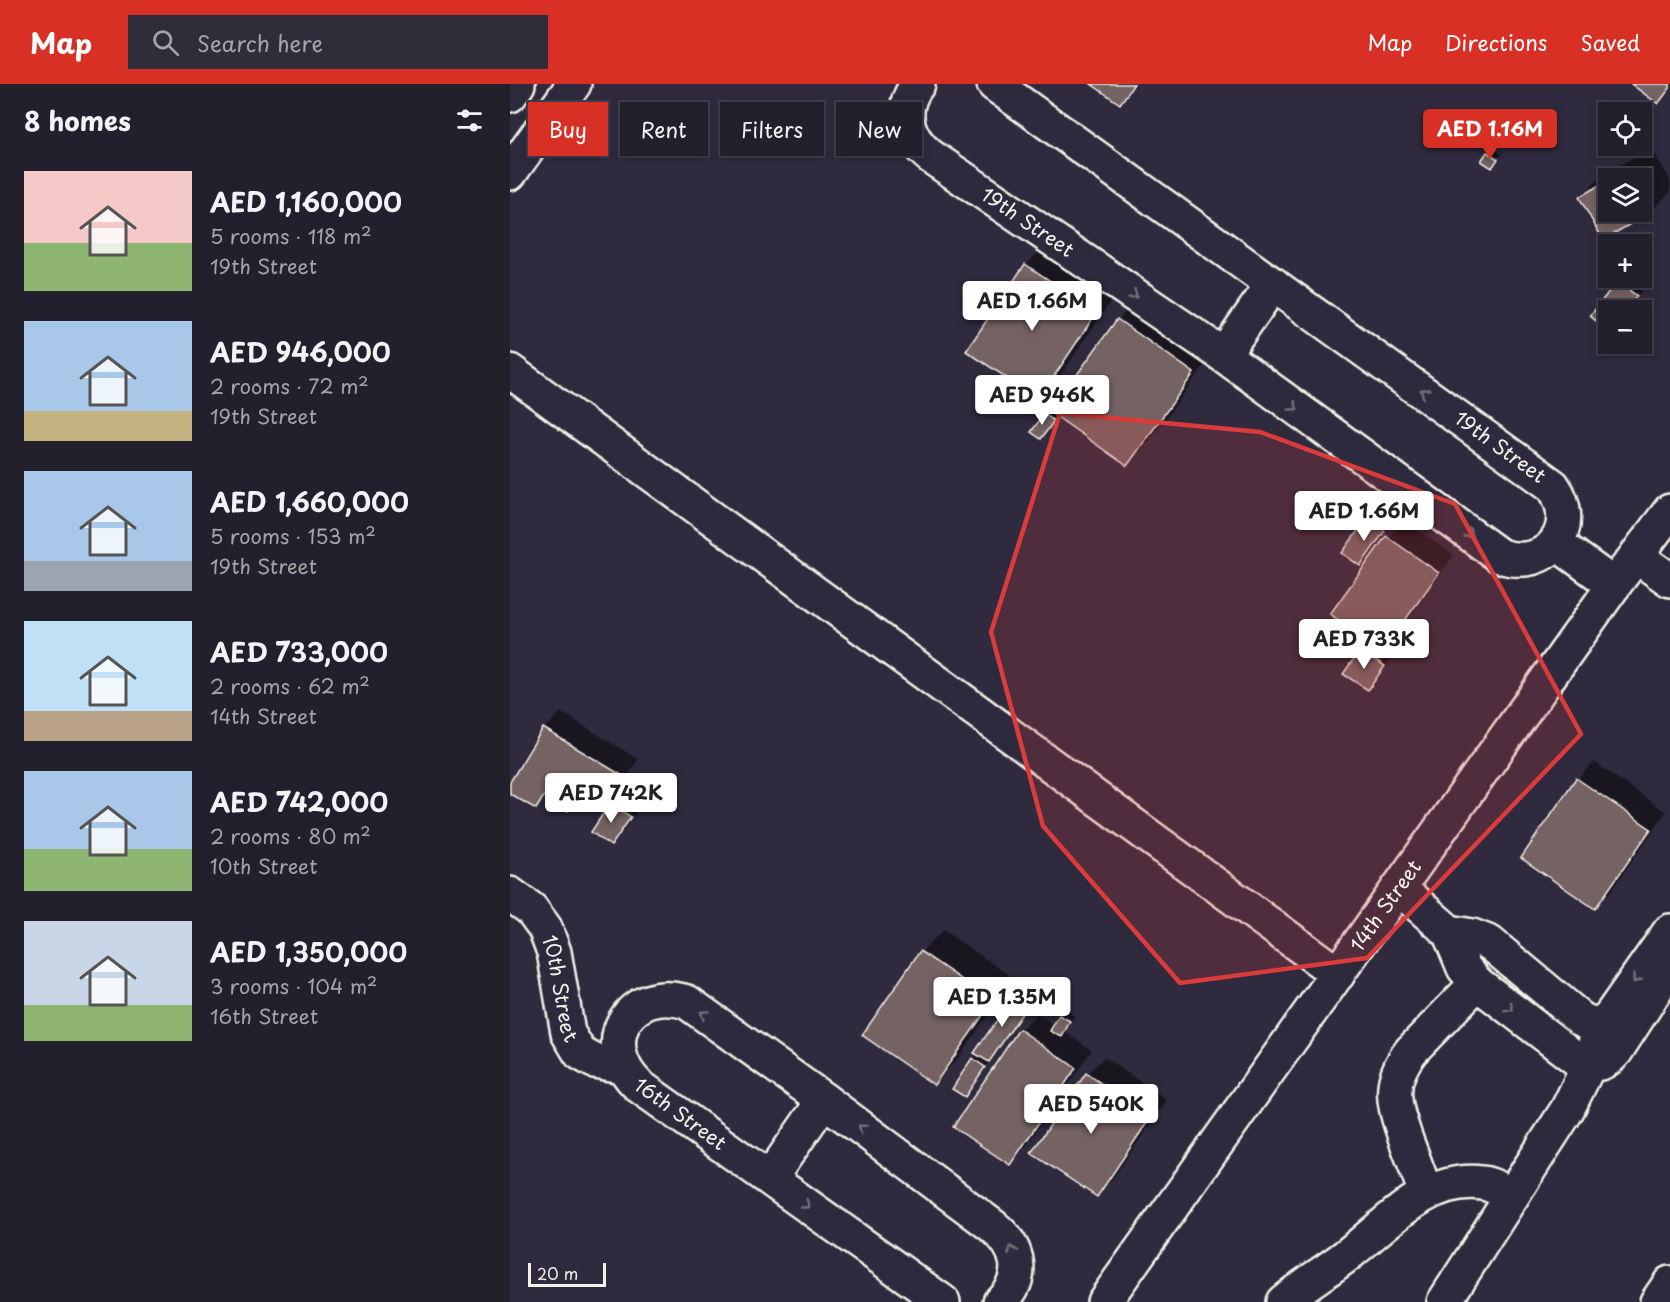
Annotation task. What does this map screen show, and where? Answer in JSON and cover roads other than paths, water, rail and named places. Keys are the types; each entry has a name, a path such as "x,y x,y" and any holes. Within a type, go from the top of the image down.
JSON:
{"street":[{"path":"510,95 518,84"},
{"path":"510,173 574,84"},
{"name":"19th Street","path":"918,84 907,106 907,121 911,135 919,147 1223,356 1500,556 1512,560 1536,558 1556,543 1562,532 1564,507 1560,495 1553,486 994,84"},
{"path":"1223,356 1273,284"},
{"path":"510,371 1338,974"},
{"name":"14th Street","path":"1104,1302 1614,585 1670,511"},
{"path":"1556,543 1614,585"},
{"path":"1636,556 1670,580"},
{"path":"1399,888 1449,932 1464,968 1477,983 1579,1061 1589,1065 1600,1065 1616,1051 1670,967"},
{"name":"10th Street","path":"510,894 531,909 545,928 554,952 568,1034 580,1053 594,1061 622,1066"},
{"path":"1444,1302 1567,1110 1589,1065 1601,1023 1611,1015 1670,931"},
{"path":"1449,932 1472,936 1490,943 1581,1019 1588,1023 1601,1023"},
{"path":"1426,1193 1394,1104 1396,1076 1402,1063 1411,1052 1477,983"},
{"name":"16th Street","path":"943,1302 629,1077 618,1054 621,1028 628,1016 649,1000 675,998 687,1002 824,1100 1007,1238 1014,1250 1017,1266 1009,1300"},
{"path":"770,1178 824,1100"},
{"path":"1283,1302 1426,1193 1454,1184 1483,1182 1512,1195"},
{"path":"1657,1302 1670,1283"}]}
